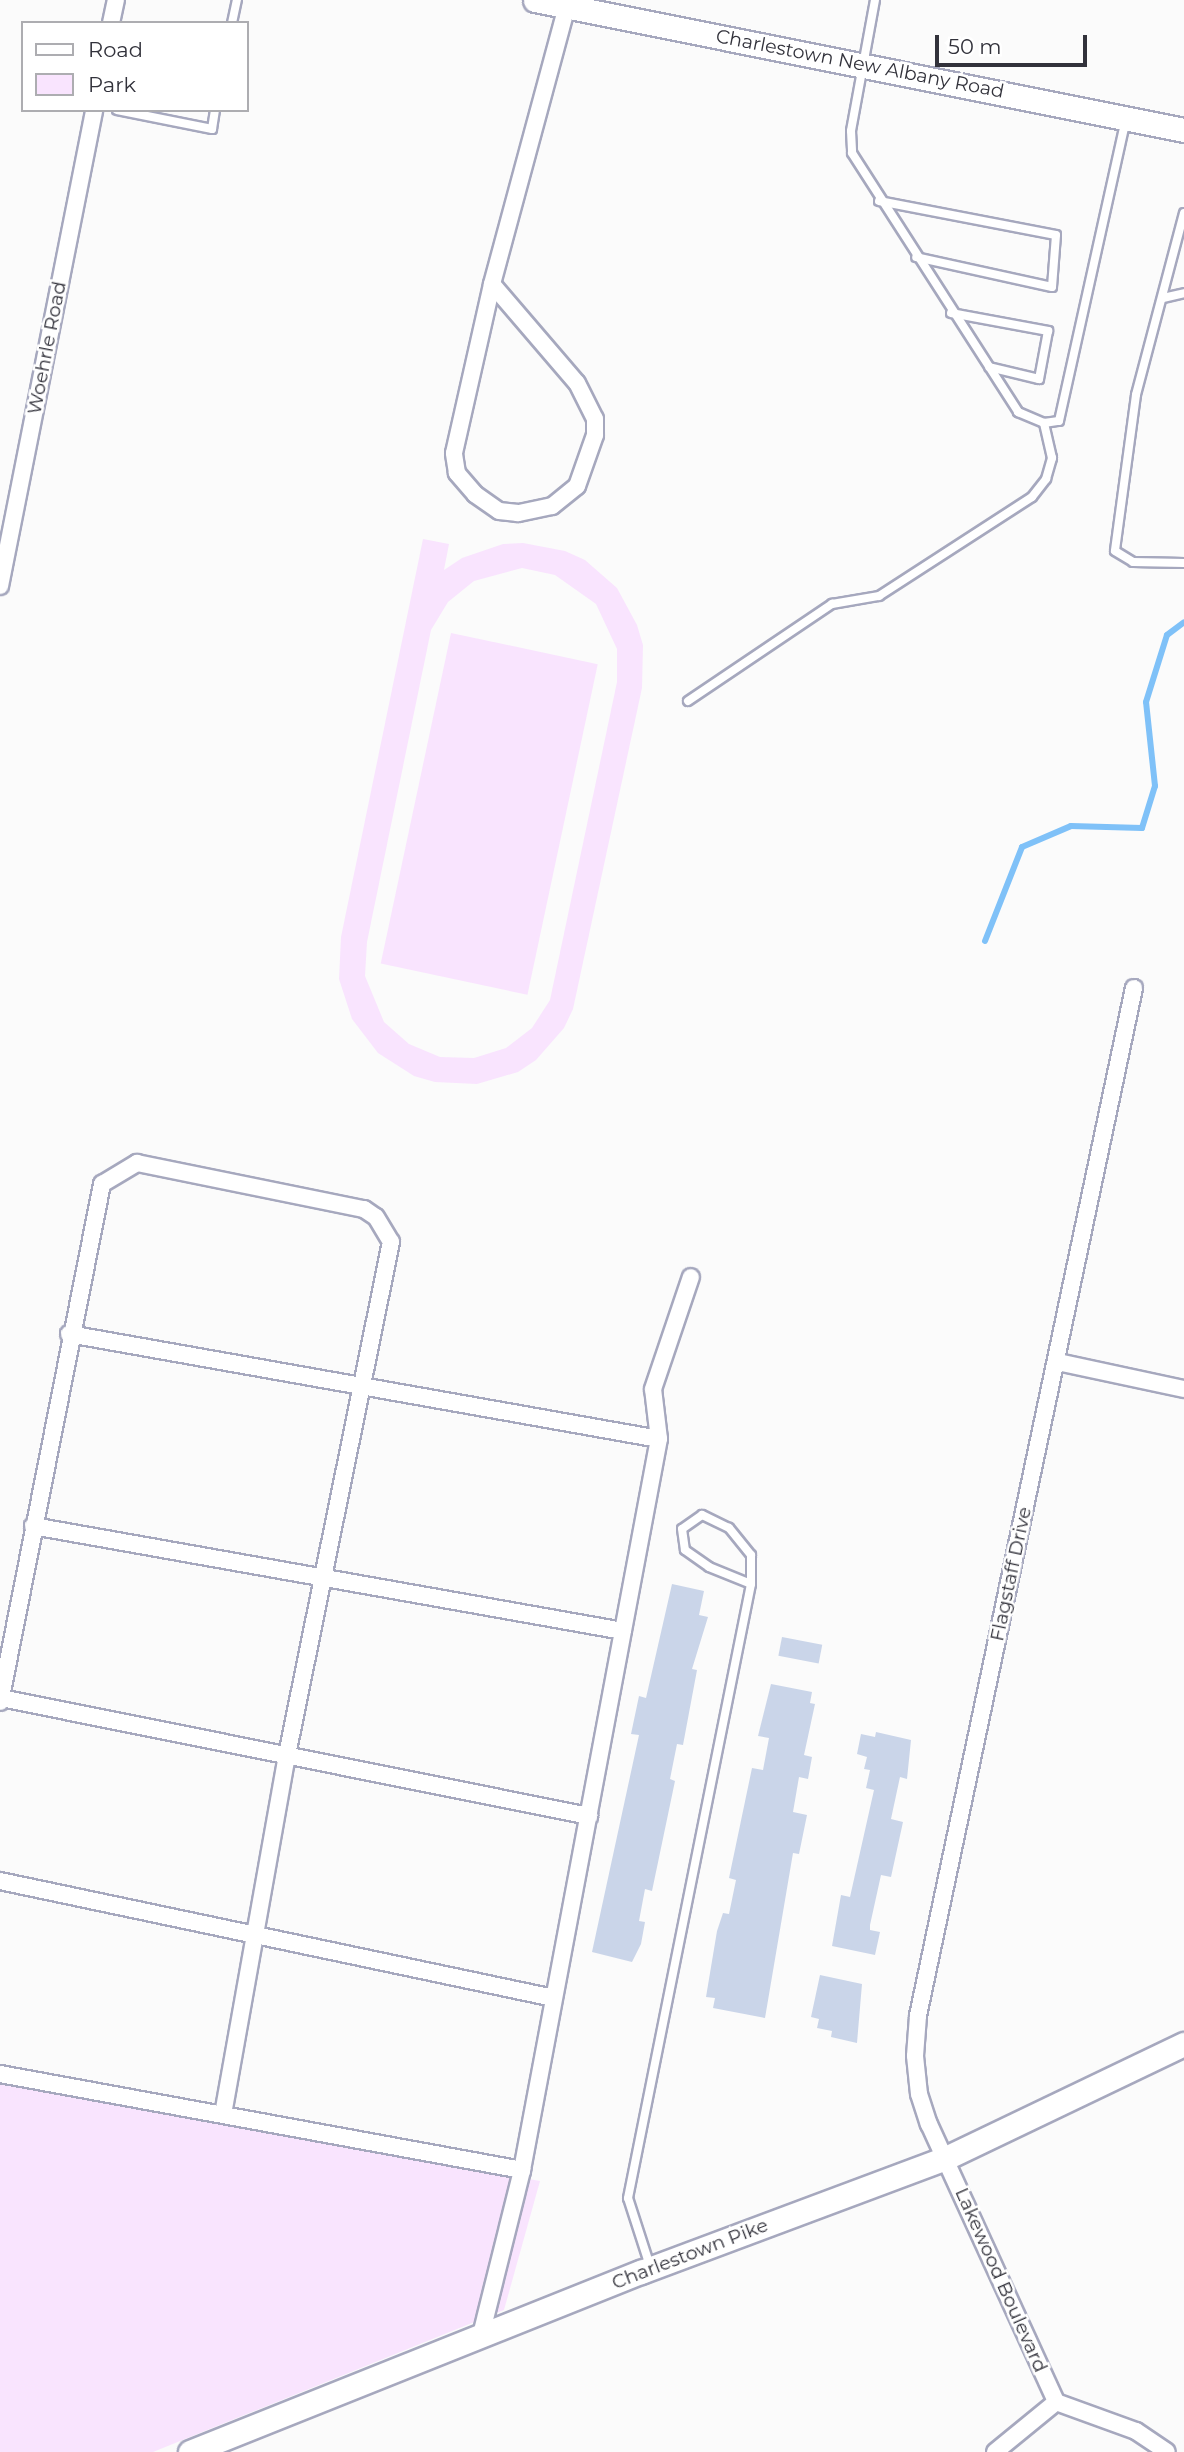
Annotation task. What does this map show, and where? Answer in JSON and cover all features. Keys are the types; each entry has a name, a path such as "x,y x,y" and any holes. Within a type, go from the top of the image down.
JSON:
{"street":[{"path":"111,21 116,0"},
{"name":"Charlestown New Albany Road","path":"535,0 861,63 1184,130"},
{"path":"492,284 577,383 595,419 595,435 577,486 552,506 518,513 499,511 475,494 457,472 454,453 492,284 567,6"},
{"name":"Woehrle Road","path":"0,586 94,112"},
{"name":"Flagstaff Drive","path":"946,2158 919,2094 915,2056 918,2017 1058,1362 1081,1226 1134,988"},
{"path":"223,2113 287,1755 391,1242 376,1217 364,1209 137,1163 102,1184 69,1334 0,1700 287,1755 589,1816"},
{"path":"481,2335 522,2170 659,1439 653,1390 691,1277"},
{"path":"69,1334 659,1439"},
{"path":"1058,1362 1184,1389"},
{"path":"33,1526 623,1631"},
{"path":"0,1881 554,1998"},
{"name":"Charlestown Pike","path":"190,2452 481,2335 946,2158 1184,2044"},
{"path":"0,2074 522,2170"},
{"name":"Lakewood Boulevard","path":"946,2158 1056,2402"},
{"path":"995,2452 1056,2402 1136,2431 1167,2452"}],"lane":[{"path":"232,21 237,0"},
{"path":"875,0 861,63 852,153 879,201 1018,412 1044,423 1059,421 1126,118"},
{"path":"127,112 212,129 215,112"},
{"path":"879,201 1056,235 1052,287 916,257"},
{"path":"1184,213 1136,396 1115,551 1133,562 1184,563"},
{"path":"1163,298 1184,293"},
{"path":"951,313 1048,331 1039,379 989,367"},
{"path":"688,701 832,604 879,596 1032,497 1046,478 1052,457 1044,423"},
{"path":"651,2269 628,2198 751,1584 751,1555 729,1528 702,1515 682,1530 685,1550 709,1567 751,1584"}],"green space":[{"path":"423,539 449,544 444,570 462,558 503,544 523,543 565,551 585,560 617,588 637,625 643,645 642,688 573,1009 564,1028 536,1060 518,1072 477,1084 435,1082 414,1076 378,1053 352,1019 339,979 341,937","holes":["522,568 555,575 596,604 617,649 617,682 550,1000 532,1028 506,1048 474,1058 440,1057 409,1044 384,1022 365,976 367,942 431,630 448,602 474,581"]},
{"path":"451,633 598,664 527,995 381,964"},
{"path":"0,2083 540,2181 504,2310 153,2452 0,2452"}],"building":[{"path":"672,1584 704,1591 699,1615 708,1617 692,1669 697,1670 683,1745 677,1744 670,1779 675,1781 652,1891 645,1889 639,1921 645,1922 641,1944 632,1962 592,1952 639,1735 631,1734 639,1696 646,1698"},
{"path":"782,1637 822,1645 819,1663 778,1656"},
{"path":"771,1684 812,1692 810,1703 815,1704 804,1755 812,1757 808,1779 799,1777 793,1812 807,1815 799,1854 793,1853 765,2018 713,2008 715,1998 706,1997 717,1931 723,1913 729,1914 736,1880 729,1878 752,1768 763,1770 769,1738 758,1736"},
{"path":"876,1732 911,1740 907,1779 900,1777 891,1819 903,1822 891,1877 881,1875 870,1925 870,1930 880,1932 875,1955 832,1946 841,1895 850,1897 874,1790 866,1788 870,1770 864,1769 867,1757 857,1754 861,1734 875,1737"},
{"path":"820,1975 862,1984 857,2043 831,2037 832,2031 817,2028 819,2019 811,2017"}],"waterway":[{"path":"985,941 1022,847 1071,826 1142,828 1155,786 1146,702 1167,635 1184,622"}]}
